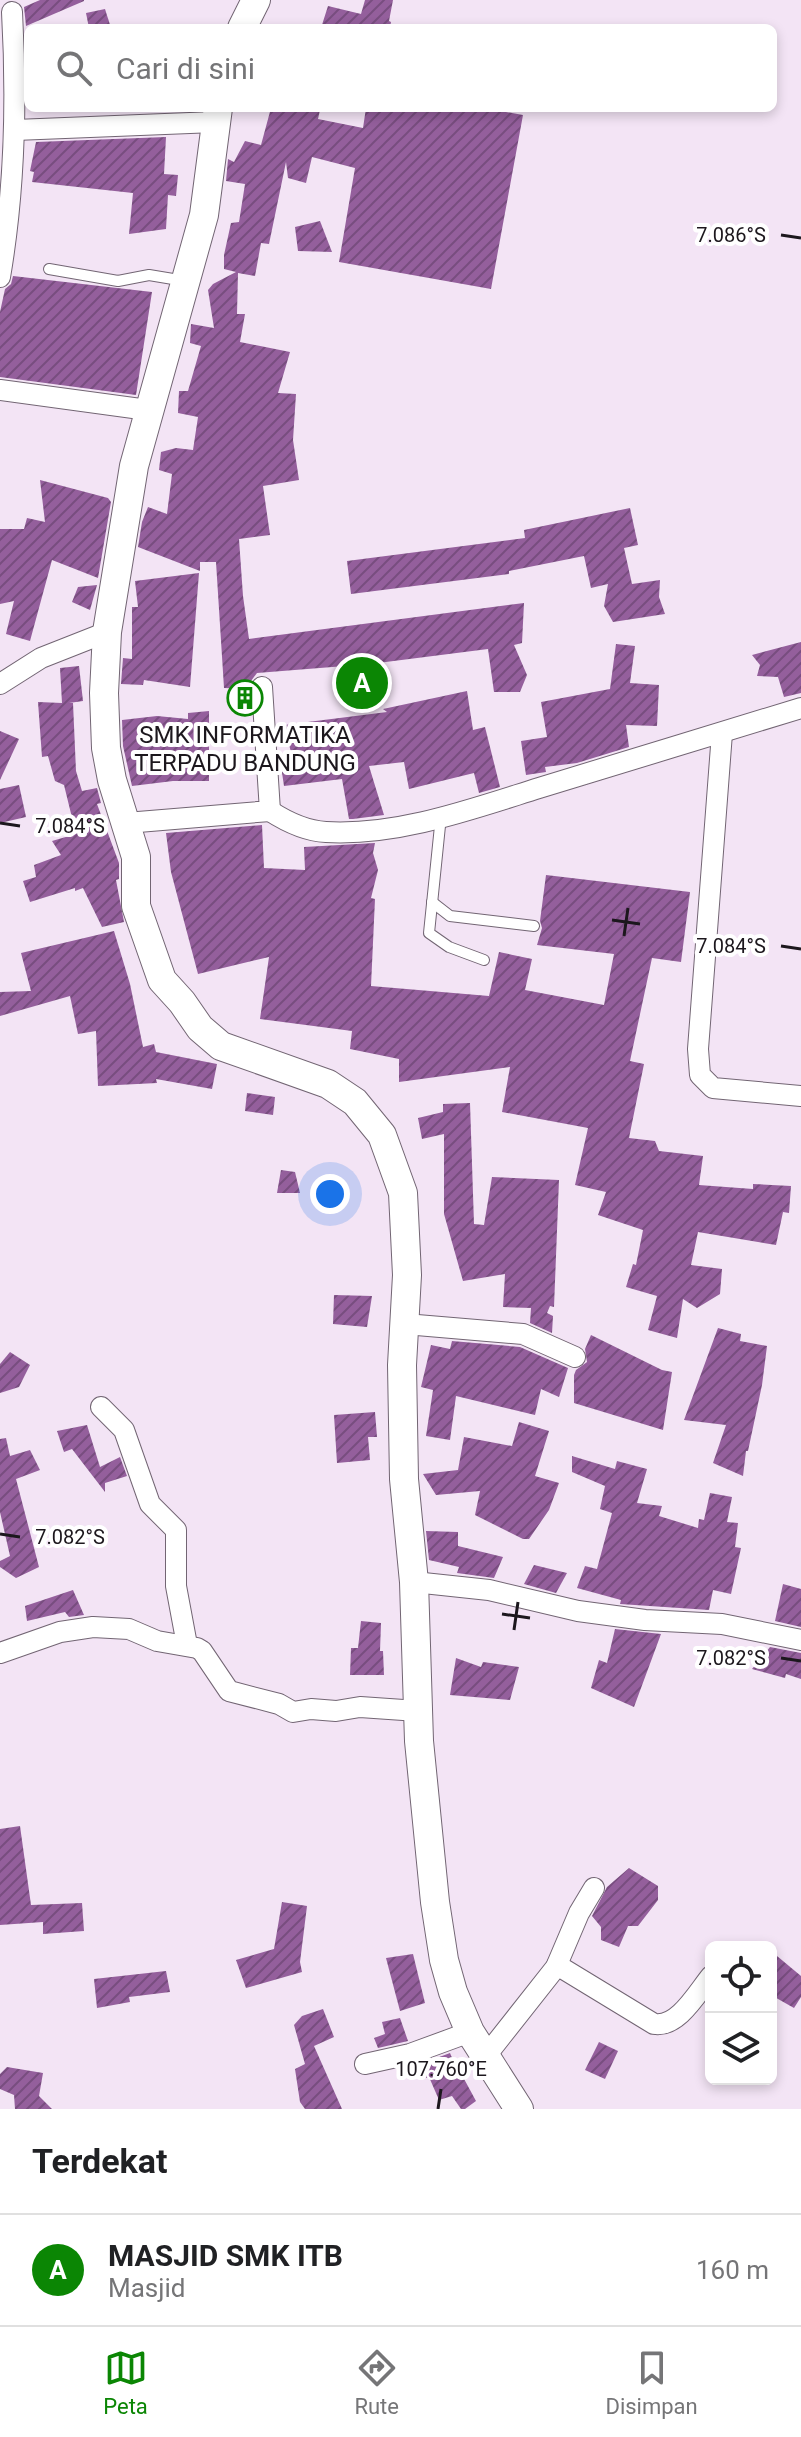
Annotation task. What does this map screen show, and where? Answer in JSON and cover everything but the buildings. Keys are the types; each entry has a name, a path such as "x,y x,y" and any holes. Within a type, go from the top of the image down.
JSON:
{"main road":[{"path":"244,24 256,0"},
{"path":"217,115 204,215 134,466 107,632 104,693 106,748 136,857 136,906 162,980 200,1028 221,1046 328,1084 355,1102 382,1135 403,1193 407,1275 402,1365 404,1479 414,1582 418,1711 435,1902 444,1960 470,2032 519,2109"}],"street":[{"path":"0,277 15,130 12,12"},
{"path":"15,130 217,115"},
{"path":"0,390 148,410"},
{"path":"0,684 41,658 107,632"},
{"path":"262,687 270,811"},
{"path":"126,823 270,811 315,832 384,828 491,805 801,708"},
{"path":"722,733 698,1049 700,1075 713,1088 801,1096"},
{"path":"405,1324 523,1334 575,1357"},
{"path":"101,1407 124,1430 150,1504 176,1530 176,1586 187,1645"},
{"path":"414,1582 489,1590 578,1611 645,1620 722,1624 801,1640"},
{"path":"0,1653 60,1632 93,1627 134,1630 157,1641 187,1645 202,1651 229,1691 279,1704 293,1712 360,1707 418,1711"},
{"path":"485,2057 557,1965 579,1913 594,1888"},
{"path":"557,1965 654,2024 661,2025 672,2022 705,1983"},
{"path":"365,2064 410,2054 470,2032"}],"lane":[{"path":"49,269 118,281 149,275 187,281"},
{"path":"441,816 429,933 449,947 484,960"},
{"path":"432,902 450,916 534,926"}],"place":[{"name":"MASJID SMK ITB","path":"362,683"},
{"name":"SMK INFORMATIKA TERPADU BANDUNG","path":"245,698"}]}
